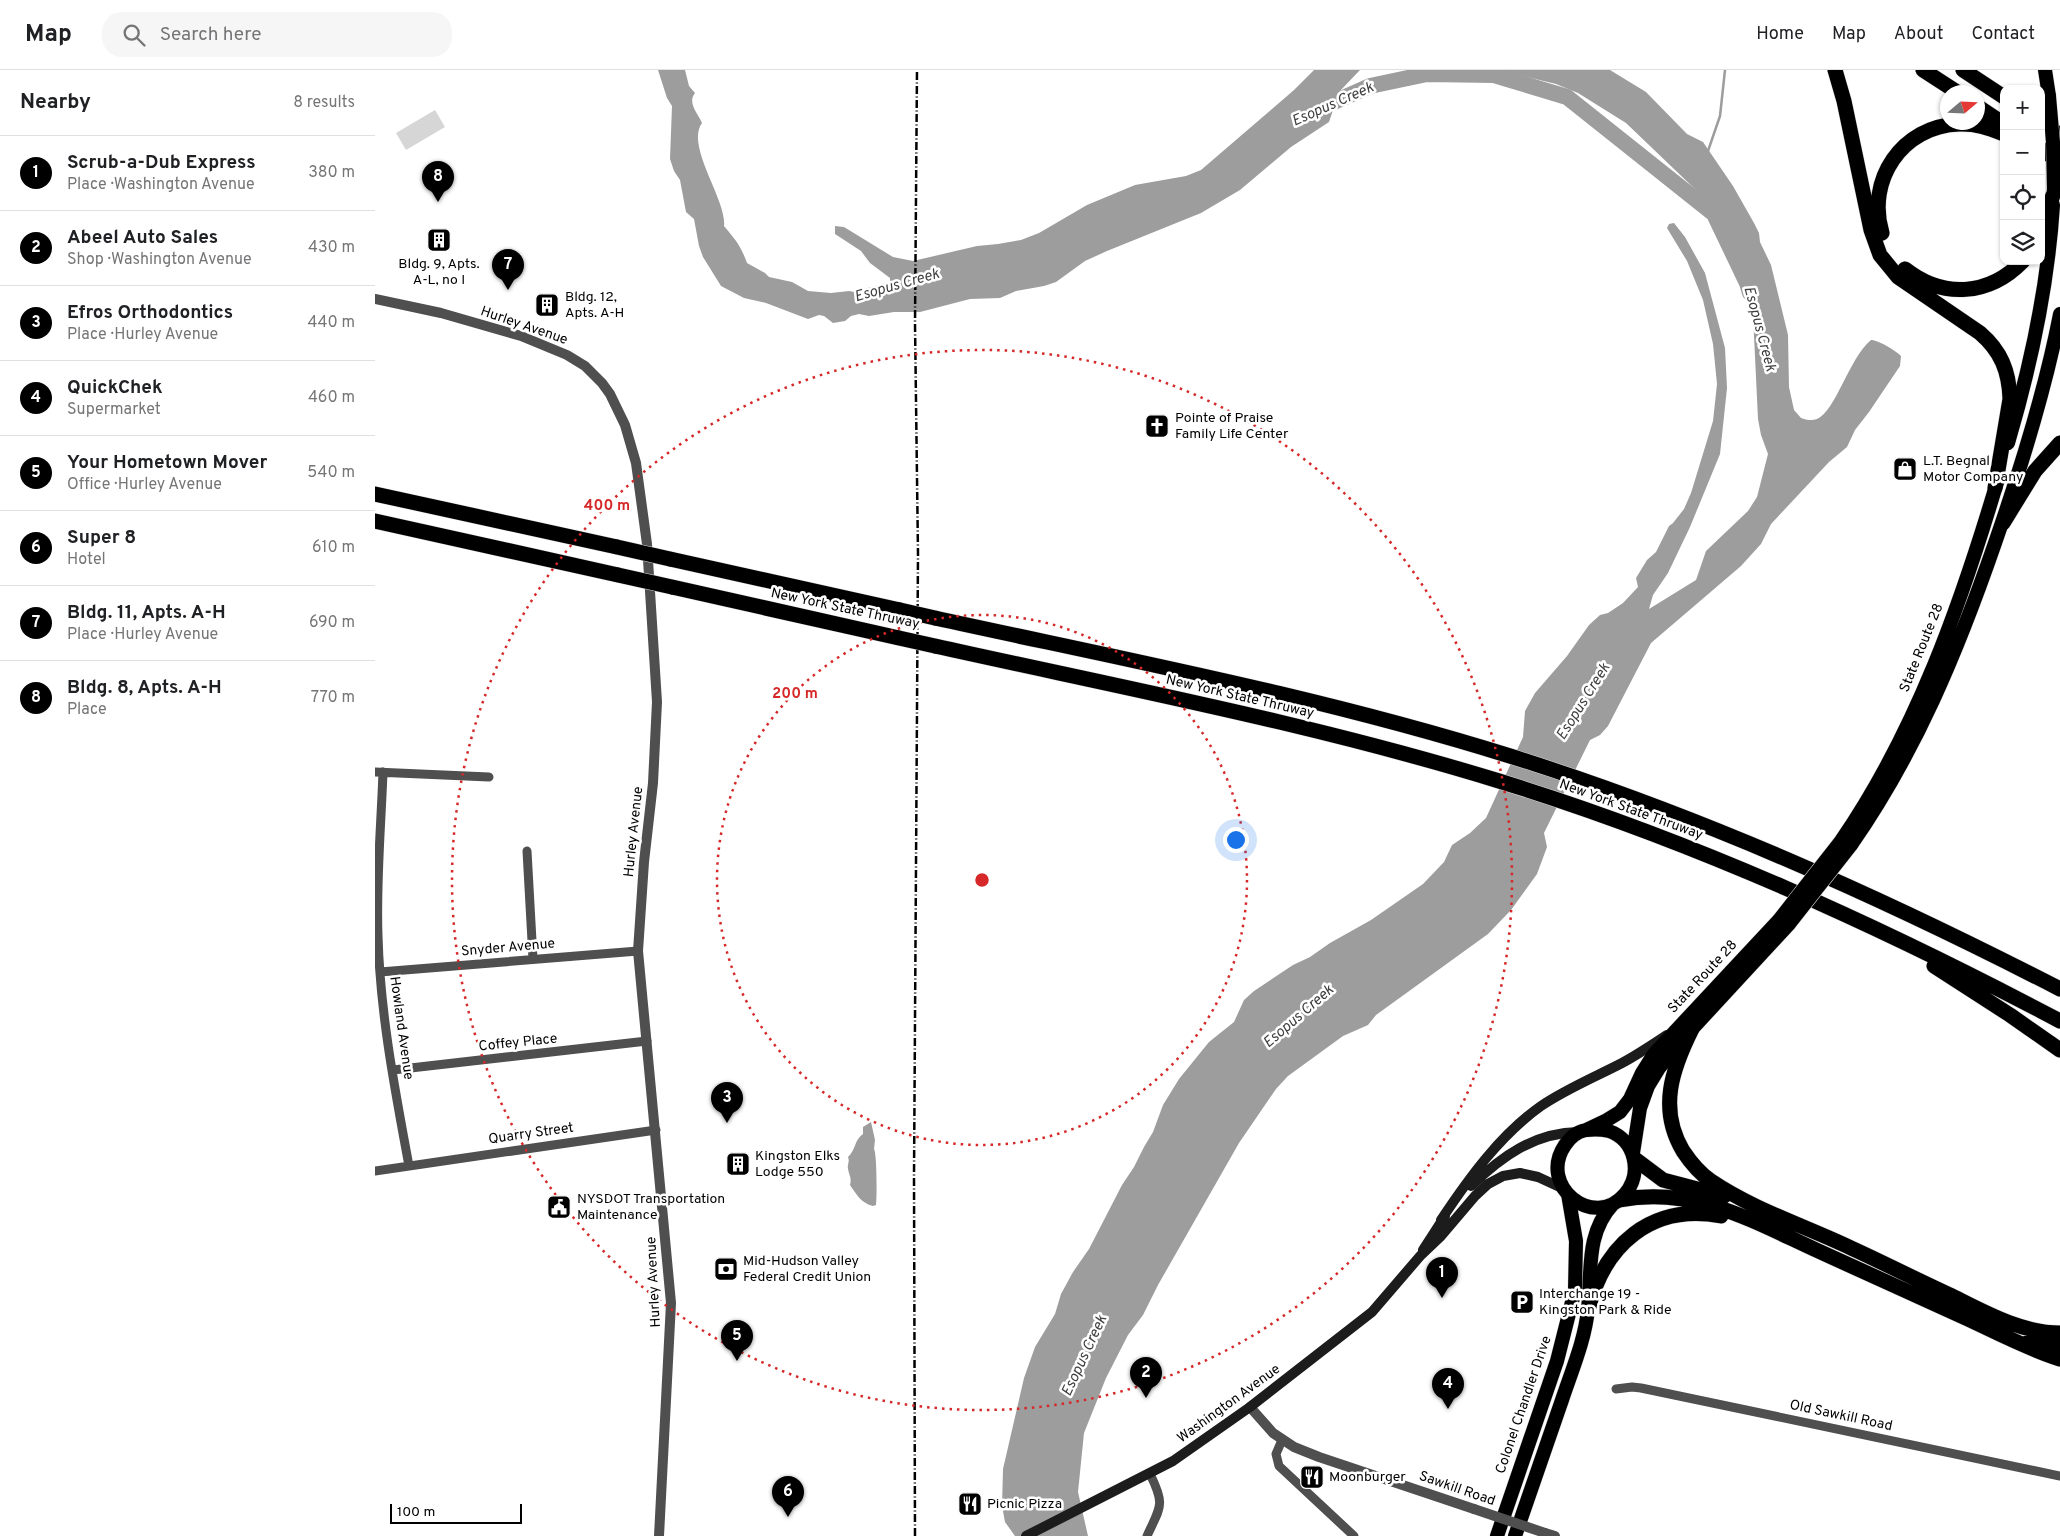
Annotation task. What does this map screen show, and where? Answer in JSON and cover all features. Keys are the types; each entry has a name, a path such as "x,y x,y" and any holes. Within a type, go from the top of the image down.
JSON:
{"highway":[{"path":"1835,70 1844,101 1871,230 1880,255 1899,276 1980,333 1989,341 2003,360 2009,384 2010,399 1995,488"},
{"path":"1923,70 1946,85"},
{"path":"1963,70 2000,94"},
{"name":"State Route 28","path":"1846,843 1920,698 1957,605 2017,413 2035,336 2049,251 2054,192 2053,142 2045,70"},
{"path":"1985,111 2000,121"},
{"path":"2000,132 1984,126 1960,124 1935,128 1913,139 1894,156 1887,167 1879,190 1878,216 1884,239 1892,255 1905,268 1928,284 1957,290 1984,286 2007,275 2018,265"},
{"path":"2045,125 2060,135"},
{"path":"2045,152 2060,162"},
{"path":"2045,220 2054,192"},
{"name":"State Route 28","path":"1634,1156 1640,1108 1648,1086 1665,1060 1784,922 1893,781 1933,702 1971,610 2003,523 2037,412 2060,314"},
{"path":"2003,523 2035,472 2060,444"},
{"name":"New York State Thruway","path":"375,494 1315,702 1465,742 1603,788 1737,838 1828,877 1959,938 2060,989"},
{"name":"New York State Thruway","path":"375,522 1307,729 1457,768 1595,813 1725,863 1860,921 2060,1021"},
{"path":"1860,921 1958,980 2060,1050"},
{"name":"State Route 28","path":"1582,1131 1621,1112 1630,1099 1648,1063 1676,1029 1784,922"},
{"path":"1692,1029 1678,1058 1672,1078 1670,1103 1673,1127 1682,1149 1696,1169 1713,1183 1757,1206 1850,1247 1997,1318 2028,1335 2060,1346"},
{"path":"1757,1206 1663,1180 1634,1156 1624,1141 1613,1133 1601,1130 1582,1131 1570,1139 1559,1156 1558,1170 1566,1192 1579,1203 1592,1207 1649,1195 1688,1199 1726,1210 2030,1348 2060,1357"},
{"path":"1588,1310 1591,1248 1597,1228 1633,1182 1634,1156"},
{"name":"Colonel Chandler Drive","path":"1497,1536 1557,1361 1575,1290 1576,1241 1566,1192"},
{"path":"1515,1536 1574,1366 1596,1282 1616,1251 1639,1230 1658,1220 1679,1215 1700,1213 1731,1219 1781,1234"},
{"path":"1997,1318 2035,1330 2060,1333"}],"main road":[{"path":"1441,1220 1459,1193 1495,1148 1527,1117 1560,1094 1623,1062 1676,1029"},
{"name":"Washington Avenue","path":"1421,1255 1441,1220 1482,1176 1513,1151 1544,1137 1566,1132 1582,1131"},
{"name":"Washington Avenue","path":"1026,1536 1150,1474 1200,1444 1250,1407 1363,1320 1393,1290 1421,1255 1445,1232 1481,1190 1503,1176 1520,1173 1529,1174 1566,1192"}],"street":[{"name":"Hurley Avenue","path":"375,299 441,313 521,336 567,354 585,366 602,383 617,406 625,425 635,460 643,505 657,702 653,784 644,862 638,951 671,1303 659,1536"},
{"path":"379,772 489,777"},
{"name":"Howland Avenue","path":"379,772 378,917 380,972 383,1010 409,1166"},
{"path":"527,851 533,959"},
{"name":"Snyder Avenue","path":"380,972 638,951"},
{"name":"Coffey Place","path":"393,1070 647,1041"},
{"name":"Quarry Street","path":"375,1171 656,1130"},
{"name":"Old Sawkill Road","path":"1616,1389 1641,1388 2060,1476"},
{"name":"Sawkill Road","path":"1250,1407 1265,1425 1282,1440 1313,1455 1550,1534"},
{"path":"1282,1440 1276,1454 1279,1466 1354,1536"},
{"path":"1147,1536 1161,1504 1150,1474"}],"shaded area":[{"path":"435,110 445,127 406,150 396,133"}],"water":[{"path":"658,70 685,70 689,86 695,93 692,100 694,108 702,123 698,133 702,159 719,202 724,226 737,243 747,263 769,277 792,282 808,291 831,293 849,291 865,294 869,291 868,288 890,282 890,278 870,263 861,251 835,234 835,226 844,227 893,257 913,261 977,246 1021,240 1039,233 1087,205 1135,185 1186,176 1201,170 1294,90 1314,70 1360,70 1339,92 1329,122 1291,147 1240,190 1201,213 1085,261 1056,282 1044,286 1016,291 1000,298 970,299 920,312 894,312 869,316 859,314 851,316 845,321 833,323 824,316 819,315 808,319 766,303 744,298 721,286 703,257 694,219 686,212 680,180 674,171 670,159 672,106 667,98"},
{"path":"1499,70 1610,70 1646,92 1687,134 1703,142 1733,186 1754,223 1759,233 1760,242 1771,265 1788,335 1789,387 1794,410 1801,418 1813,420 1824,414 1837,395 1856,359 1871,340 1886,346 1901,356 1900,366 1855,430 1847,447 1829,462 1771,524 1761,544 1741,566 1651,643 1608,726 1600,735 1590,740 1544,833 1547,847 1537,874 1511,910 1488,934 1376,1015 1368,1025 1343,1036 1288,1076 1276,1089 1239,1143 1158,1285 1143,1315 1128,1335 1106,1378 1084,1433 1078,1492 1088,1536 1015,1536 1005,1522 1002,1506 1003,1469 1024,1378 1035,1347 1055,1314 1061,1294 1073,1272 1089,1249 1122,1185 1153,1132 1163,1105 1179,1079 1209,1042 1234,1022 1244,1000 1254,991 1293,965 1310,957 1330,943 1371,920 1423,884 1444,862 1452,845 1470,833 1486,818 1523,737 1525,711 1535,693 1567,656 1589,625 1600,615 1608,613 1623,603 1638,587 1636,578 1647,560 1656,552 1669,526 1684,509 1691,493 1713,421 1717,384 1713,344 1703,300 1687,261 1667,228 1669,224 1674,223 1685,237 1705,273 1725,348 1727,388 1720,454 1690,527 1668,573 1653,595 1649,609 1696,580 1706,551 1748,511 1757,497 1768,454 1761,435 1758,419 1753,315 1744,276 1731,242 1697,191 1626,123 1578,93 1556,84"},
{"path":"871,1122 875,1140 877,1176 876,1205 873,1206 862,1201 850,1185 851,1178 848,1167 848,1157 863,1134 863,1127"}],"waterway":[{"path":"1708,151 1720,116 1725,70"},
{"name":"Esopus Creek","path":"1316,110 1370,86 1427,74 1494,75 1567,97 1714,214 1750,293"}],"railway":[{"path":"915,1536 914,1177 918,554 915,323 917,70"}],"place":[{"name":"Bldg. 8, Apts. A-H","path":"438,202"},
{"name":"Bldg. 9, Apts. A-L, no I","path":"439,240"},
{"name":"Bldg. 11, Apts. A-H","path":"508,290"},
{"name":"Bldg. 12, Apts. A-H","path":"547,305"},
{"name":"Pointe of Praise Family Life Center","path":"1157,426"},
{"name":"L.T. Begnal Motor Company","path":"1905,469"},
{"name":"Efros Orthodontics","path":"727,1123"},
{"name":"Kingston Elks Lodge 550","path":"738,1164"},
{"name":"NYSDOT Transportation Maintenance","path":"559,1207"},
{"name":"Mid-Hudson Valley Federal Credit Union","path":"726,1269"},
{"name":"Scrub-a-Dub Express","path":"1442,1298"},
{"name":"Interchange 19 - Kingston Park & Ride","path":"1522,1302"},
{"name":"Your Hometown Mover","path":"737,1361"},
{"name":"Abeel Auto Sales","path":"1146,1398"},
{"name":"QuickChek","path":"1448,1409"},
{"name":"Moonburger","path":"1312,1477"},
{"name":"Picnic Pizza","path":"970,1504"},
{"name":"Super 8","path":"788,1517"}]}
